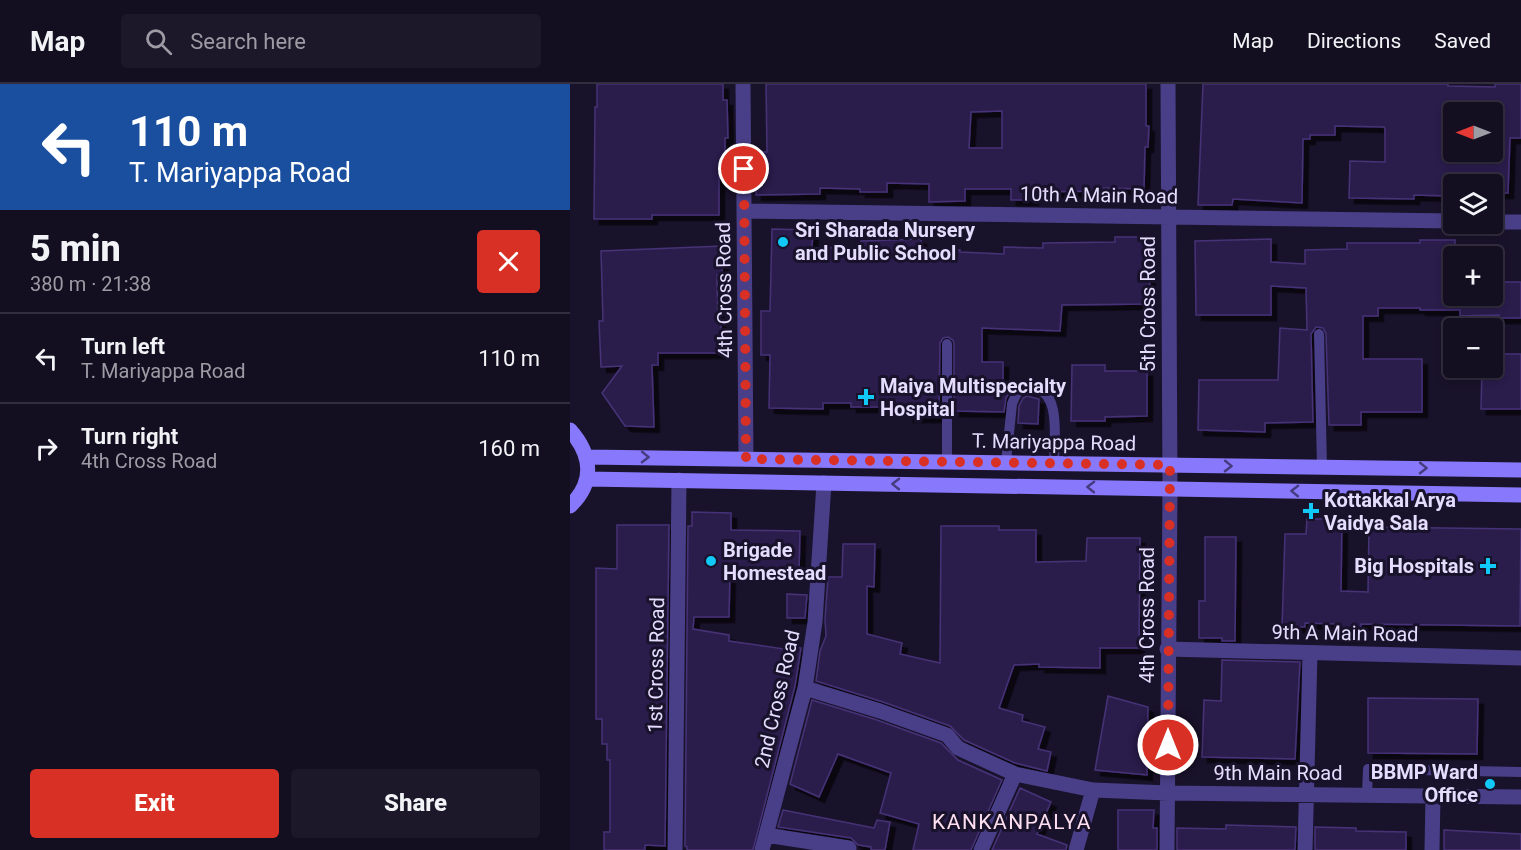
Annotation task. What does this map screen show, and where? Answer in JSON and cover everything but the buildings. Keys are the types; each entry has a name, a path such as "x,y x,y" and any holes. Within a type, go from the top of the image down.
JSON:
{"main road":[{"path":"570,430 580,442 587,456 587,478 581,493 570,506"},
{"name":"T. Mariyappa Road","path":"587,456 1521,470"},
{"path":"587,478 1521,495"}],"street":[{"name":"4th Cross Road","path":"742,84 746,459"},
{"name":"5th Cross Road","path":"1168,84 1170,489"},
{"name":"10th A Main Road","path":"744,211 1443,221"},
{"path":"1503,222 1521,222"},
{"name":"1st Cross Road","path":"675,850 678,480"},
{"name":"2nd Cross Road","path":"764,843 805,688 815,622 824,483"},
{"name":"4th Cross Road","path":"1167,850 1170,489"},
{"name":"9th A Main Road","path":"1167,649 1521,658"},
{"path":"1305,850 1310,653"},
{"name":"9th Main Road","path":"805,688 947,735 958,748 1015,774 1093,790 1521,797"},
{"path":"981,850 1015,774"},
{"path":"1076,850 1093,790"},
{"path":"1432,850 1433,796"},
{"path":"764,843 849,848"}],"lane":[{"path":"1319,334 1322,467"},
{"path":"947,344 947,462"},
{"path":"1006,462 1012,404 1015,395 1020,390 1029,388 1041,389 1051,399 1054,463"},
{"path":"1367,795 1368,769 1521,772"}],"place":[{"name":"Sri Sharada Nursery and Public School","path":"783,242"},
{"name":"Maiya Multispecialty Hospital","path":"866,397"},
{"name":"Kottakkal Arya Vaidya Sala","path":"1311,511"},
{"name":"Brigade Homestead","path":"711,561"},
{"name":"Big Hospitals","path":"1488,566"},
{"name":"BBMP Ward Office","path":"1490,784"}],"district":[{"name":"KANKANPALYA","path":"1012,822"}],"route":[{"path":"744,169 746,459 1170,465 1168,745"}]}
